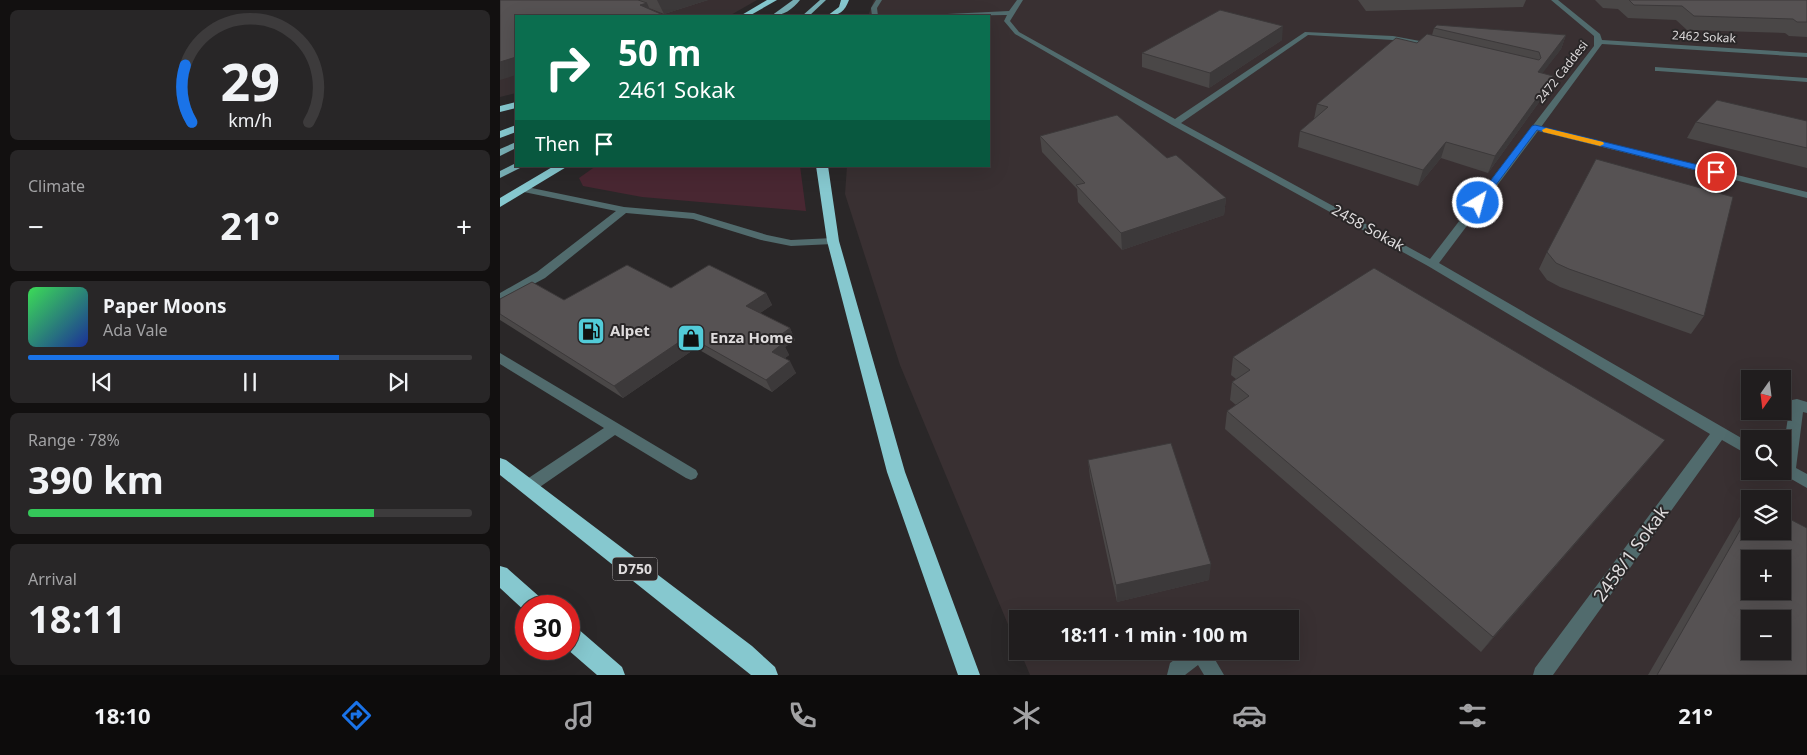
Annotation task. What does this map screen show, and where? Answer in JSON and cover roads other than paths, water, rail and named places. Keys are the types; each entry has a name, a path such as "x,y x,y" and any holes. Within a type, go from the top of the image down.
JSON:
{"highway":[{"path":"746,15 770,0"},
{"path":"844,12 846,0"},
{"path":"500,109 515,105"},
{"path":"500,135 515,128"},
{"path":"500,203 561,167"},
{"path":"822,167 833,241 896,472 969,675"},
{"name":"D750","path":"500,465 744,654 767,675"},
{"path":"500,575 523,595"},
{"path":"580,646 614,675"}],"main road":[{"path":"776,15 797,0"},
{"path":"806,15 823,0"},
{"path":"500,153 515,146"},
{"path":"500,175 515,167"}],"street":[{"path":"875,15 874,8 879,0"},
{"path":"968,15 1010,13 1020,0"},
{"name":"2472 Caddesi","path":"1432,264 1599,42 1598,35 1554,0"},
{"name":"2458 Sokak","path":"1010,13 1007,20 1011,28 1017,33 1432,264 1741,445"},
{"path":"1174,122 1307,33 1393,38 1437,48"},
{"name":"2462 Sokak","path":"1599,42 1807,55"},
{"path":"1658,69 1807,80"},
{"path":"1535,128 1807,194"},
{"path":"522,189 624,210 694,216 765,238 791,243 833,241"},
{"path":"500,298 541,275 624,210"},
{"path":"500,358 691,474"},
{"path":"1791,440 1797,404 1807,408"},
{"path":"529,486 615,428"},
{"name":"2458/1 Sokak","path":"1542,675 1719,433"},
{"path":"1791,473 1807,482"},
{"path":"1176,675 1177,670 1200,652 1215,675"}],"place":[{"name":"Alpet","path":"591,331"},
{"name":"Enza Home","path":"691,338"}]}
